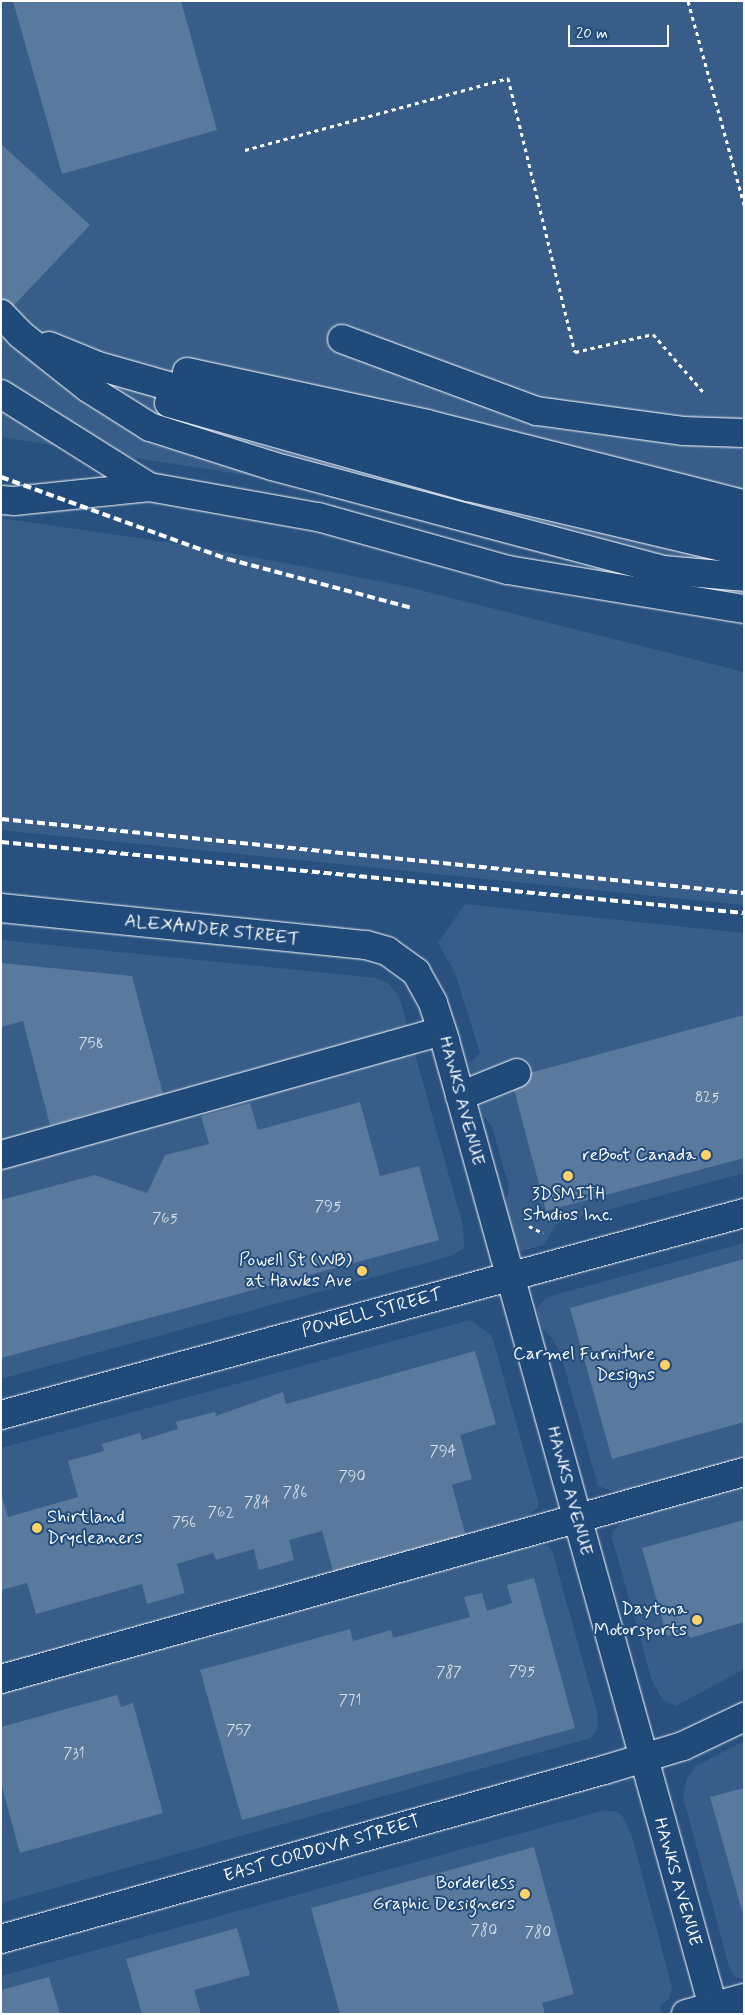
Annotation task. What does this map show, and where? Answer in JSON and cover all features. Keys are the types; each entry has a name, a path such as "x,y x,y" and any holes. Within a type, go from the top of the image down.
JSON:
{"main road":[{"path":"1,314 20,334 88,388 150,426 272,466 663,570 744,577"},
{"path":"20,334 98,366 744,530"},
{"path":"20,334 437,427 744,504"},
{"path":"342,339 537,411 684,431 744,433"},
{"path":"98,366 118,382 183,409 468,487 744,552"},
{"path":"1,394 149,487"},
{"path":"1,500 14,501 149,487 318,517 508,570 744,609"},
{"name":"ALEXANDER STREET","path":"1,908 366,945 387,951 416,972"},
{"name":"HAWKS AVENUE","path":"416,972 433,1003 442,1031 642,1758 714,2010"},
{"path":"1,1155 442,1031"},
{"path":"460,1096 517,1073"},
{"name":"POWELL STREET","path":"1,1415 744,1213"},
{"path":"1,1679 744,1472"},
{"name":"EAST CORDOVA STREET","path":"1,1939 683,1746 744,1717"},
{"path":"686,2014 714,2010 744,1998"}],"path":[{"path":"688,1 744,206"},
{"path":"245,150 508,78 575,352 653,334 705,394"}],"shaded area":[{"path":"1,1 744,1 744,609 258,477 1,437"},
{"path":"1,518 194,546 400,585 744,672 744,905 1,830"},
{"path":"465,904 744,933 744,1173 556,1224 544,1245 518,1252 505,1210 509,1187 492,1127 483,1115 469,1063 480,1053 455,973 438,943"},
{"path":"1,940 377,978 388,983 399,996 463,1226 464,1248 451,1256 1,1379"},
{"path":"744,1243 744,1669 676,1706 663,1700 652,1681 612,1538 613,1531 624,1520 618,1493 598,1486 560,1352 551,1337 542,1329 537,1312 538,1306 547,1297"},
{"path":"470,1320 492,1336 538,1501 538,1507 523,1520 530,1544 549,1546 552,1550 597,1712 598,1728 591,1738 1,1903 1,1448"},
{"path":"744,1741 744,1980 734,1976 730,1970 683,1797 687,1778 696,1766"},
{"path":"605,1810 618,1812 623,1817 632,1836 672,1988 669,1999 660,2006 662,2014 1,2014 1,1976"}],"building":[{"path":"13,1 181,1 217,130 62,174"},
{"path":"1,144 90,225 1,319"},
{"path":"1,963 132,976 163,1094 50,1125 23,1021 1,1027"},
{"path":"744,1015 744,1158 546,1211 511,1078"},
{"path":"360,1102 380,1176 419,1166 439,1240 1,1358 1,1200 95,1175 147,1193 165,1155 209,1144 201,1116 250,1103 258,1130"},
{"name":"Carmel Furniture Designs","path":"744,1259 744,1422 612,1459 570,1308"},
{"path":"475,1351 496,1424 460,1435 472,1479 452,1485 466,1537 334,1574 322,1531 289,1540 294,1560 259,1570 254,1549 216,1560 213,1553 177,1564 185,1593 147,1604 142,1584 36,1614 27,1583 1,1590 1,1494 8,1517 78,1497 68,1461 104,1451 102,1444 140,1433 142,1440 178,1429 176,1422 215,1412 216,1416 283,1392 286,1404"},
{"path":"744,1520 744,1622 690,1638 686,1631 667,1636 642,1548"},
{"path":"534,1578 575,1728 242,1820 200,1670 350,1629 353,1641 391,1630 393,1638 470,1617 464,1597 482,1593 487,1611 512,1603 507,1585"},
{"path":"117,1695 121,1707 133,1703 163,1813 20,1853 1,1783 1,1727"},
{"path":"744,1788 744,1914 743,1914 710,1797"},
{"path":"534,1847 574,1994 542,2003 545,2014 340,2014 311,1908"},
{"path":"237,1928 250,1975 194,1990 201,2014 142,2014 126,1959"},
{"path":"49,1977 60,2014 1,2014 1,1990"}],"railway":[{"path":"1,477 228,559 412,608"},
{"path":"1,819 744,893"},
{"path":"1,842 744,913"}],"place":[{"name":"reBoot Canada","path":"706,1155"},
{"name":"3DSMITH Studios Inc.","path":"568,1176"},
{"name":"Powell St (WB) at Hawks Ave","path":"362,1271"},
{"name":"Carmel Furniture Designs","path":"665,1365"},
{"name":"Shirtland Drycleaners","path":"37,1528"},
{"name":"Daytona Motorsports","path":"697,1620"},
{"name":"Borderless Graphic Designers","path":"525,1894"}]}
